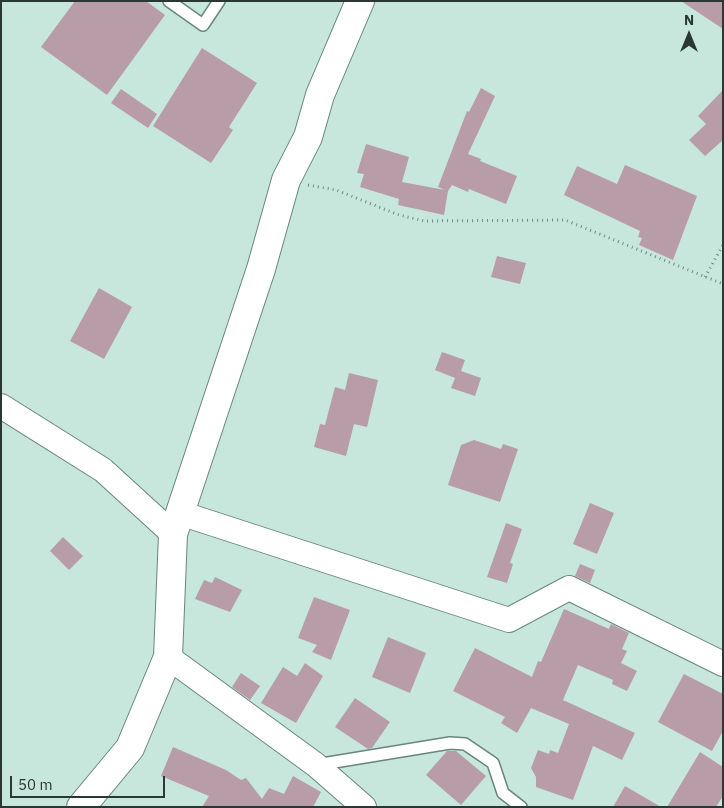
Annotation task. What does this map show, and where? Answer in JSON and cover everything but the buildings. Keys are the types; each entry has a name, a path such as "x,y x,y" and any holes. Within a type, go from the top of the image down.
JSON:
{"street":[{"path":"82,807 130,748 168,656 177,524 261,269 286,180 308,137 320,95 360,1"},
{"path":"1,406 103,470 177,524 509,620 568,588 723,664"},
{"path":"168,656 316,765 364,807"}],"lane":[{"path":"169,1 202,25 219,1"},
{"path":"316,765 450,743 465,744 494,763 503,793 521,807"}],"path":[{"path":"286,180 336,190 399,215 424,221 565,220 723,284"},
{"path":"705,277 723,245"}]}
